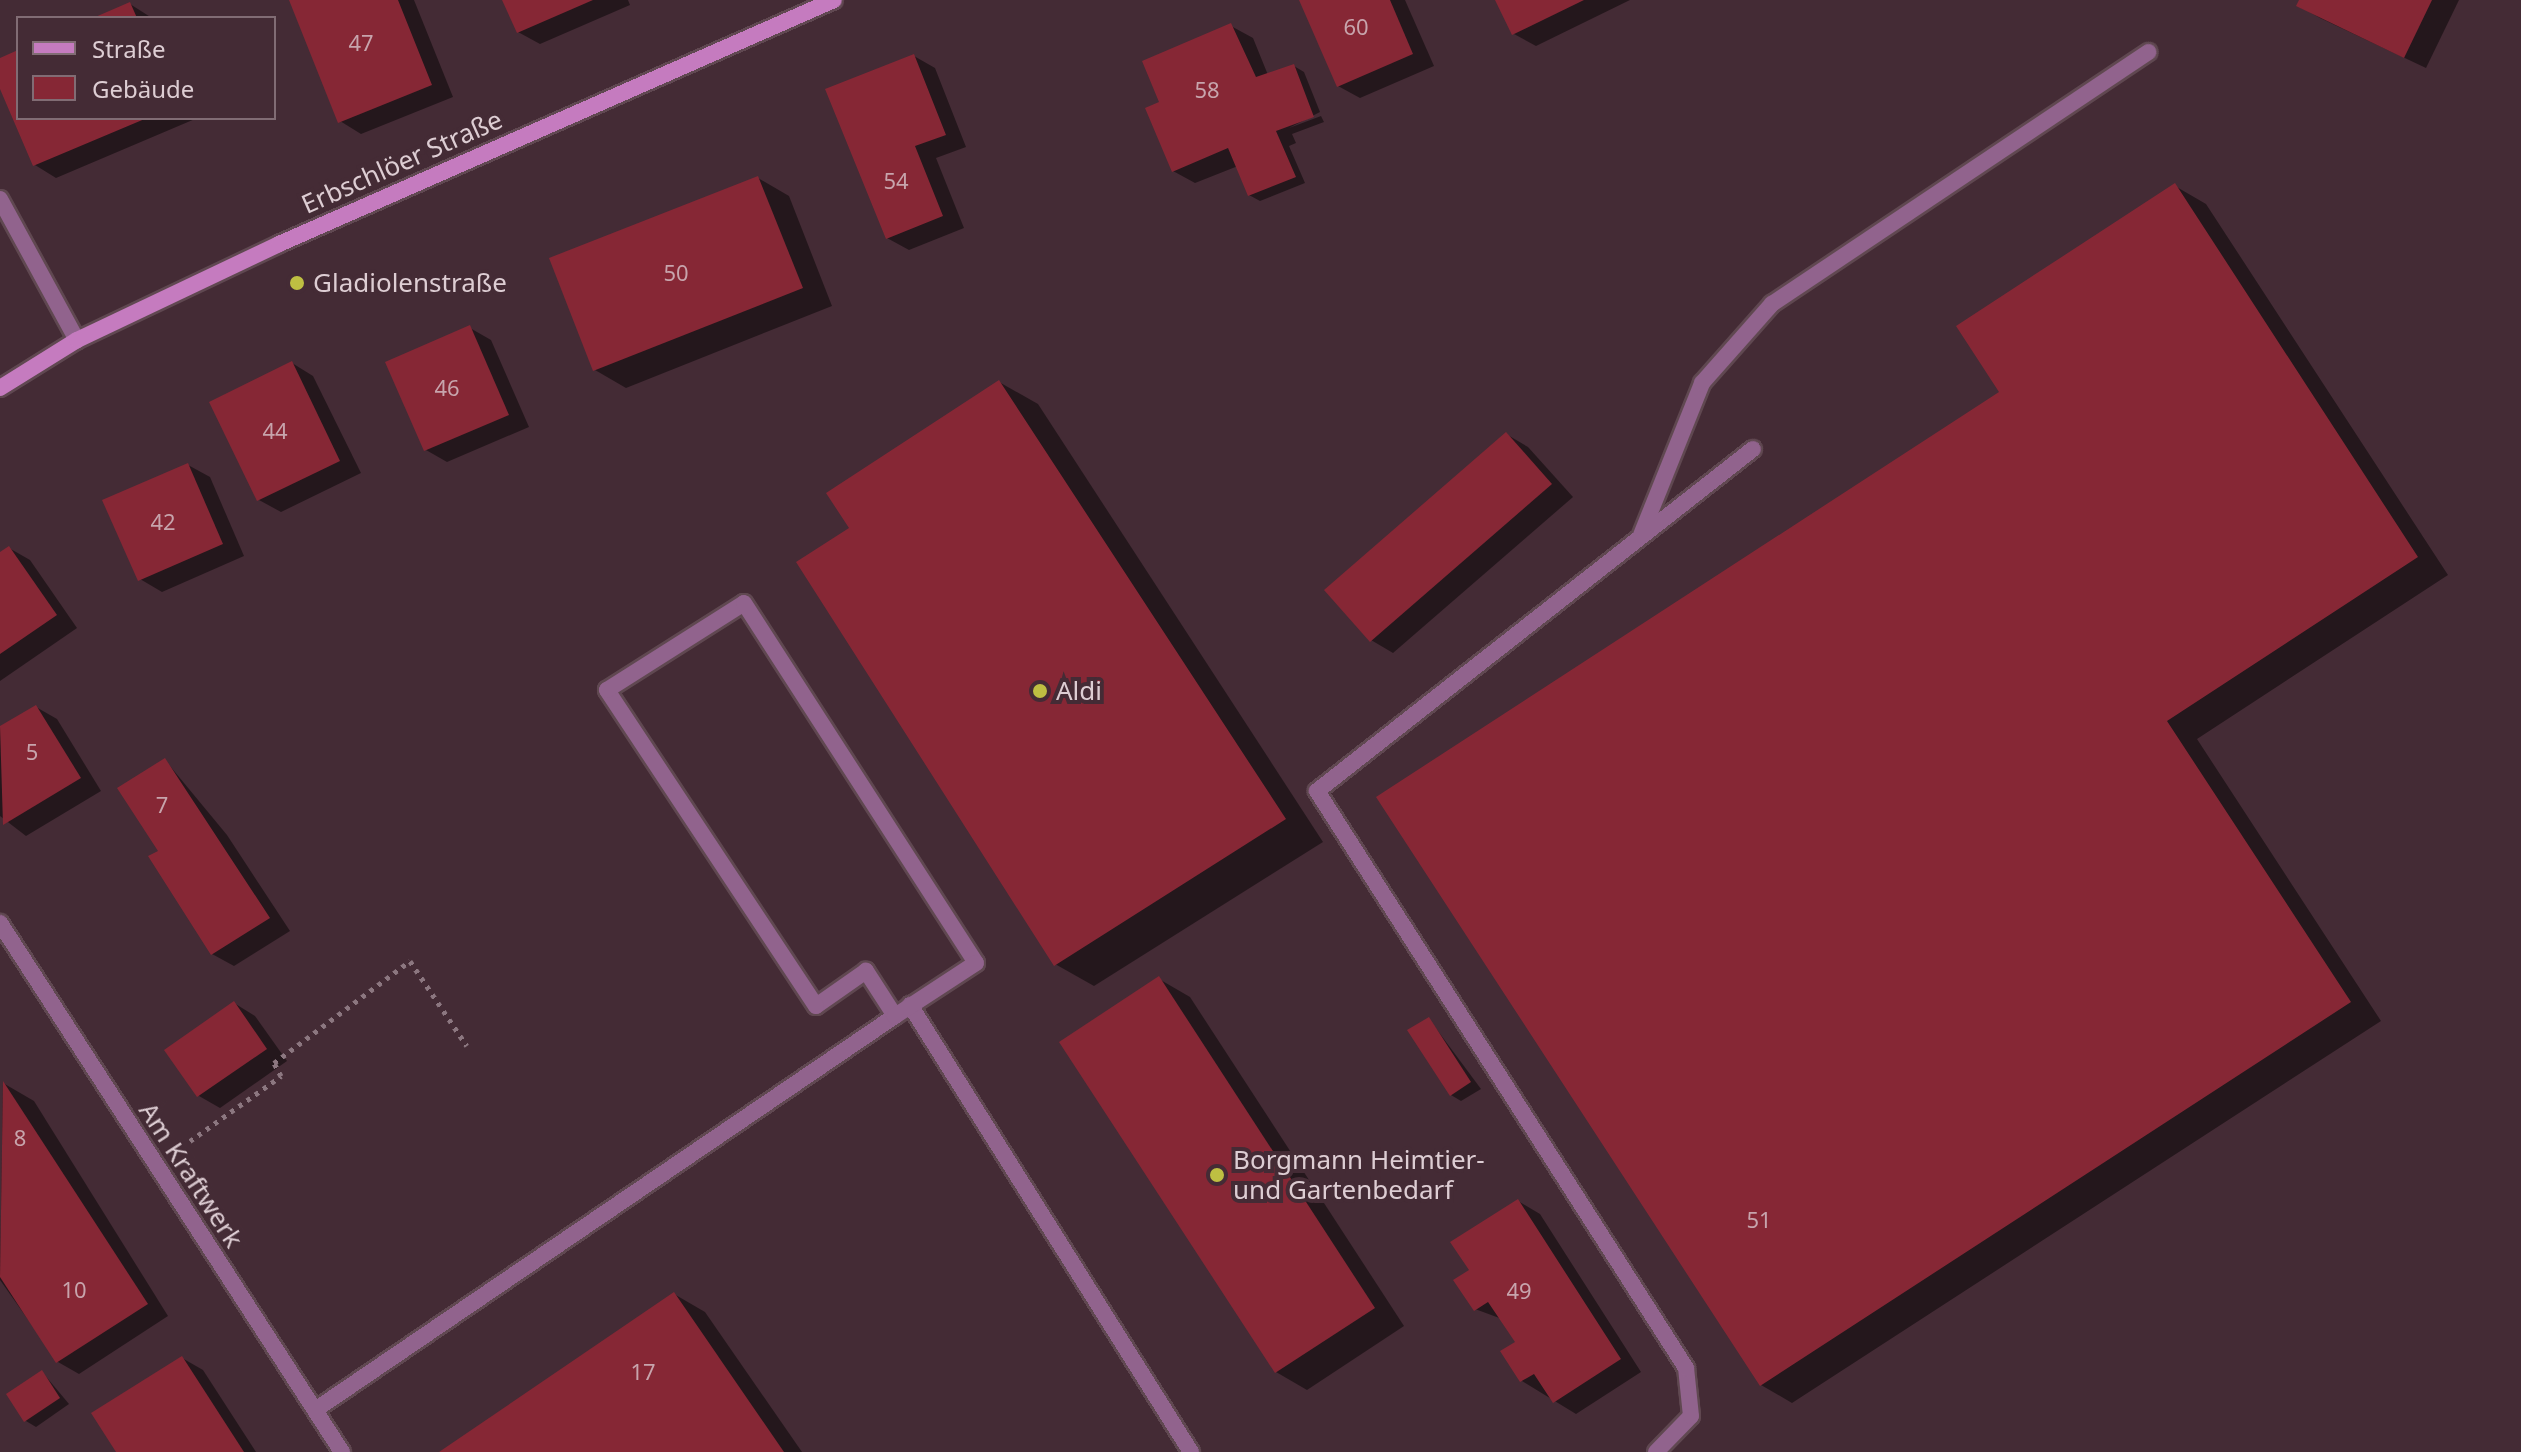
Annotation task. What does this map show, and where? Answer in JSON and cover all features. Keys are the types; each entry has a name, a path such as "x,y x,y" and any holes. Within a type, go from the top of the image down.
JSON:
{"street":[{"name":"Erbschlöer Straße","path":"0,388 77,340 672,65 834,0"},
{"path":"1640,537 1702,383 1772,304 2149,52"},
{"path":"0,199 77,340"},
{"path":"1656,1452 1691,1416 1686,1368 1317,791 1753,449"},
{"path":"315,1410 976,963 744,603 607,690 816,1006 866,971 895,1016"},
{"name":"Am Kraftwerk","path":"0,923 342,1452"},
{"path":"910,1005 1191,1452"}],"path":[{"path":"156,1164 281,1076 274,1063 410,961 467,1046"}],"building":[{"path":"289,0 398,0 432,85 338,123"},
{"path":"502,0 593,0 517,33"},
{"path":"1299,0 1390,0 1413,54 1337,87"},
{"path":"1495,0 1584,0 1512,35"},
{"path":"2299,0 2432,0 2404,58 2296,6"},
{"path":"130,2 136,16 98,16"},
{"path":"1231,23 1256,77 1294,64 1314,117 1276,131 1296,177 1248,196 1228,148 1172,172 1145,108 1159,102 1142,61"},
{"path":"16,51 16,120 142,120 33,166 0,89 0,58"},
{"path":"914,54 946,135 915,146 943,216 886,239 825,89"},
{"path":"758,176 803,288 593,371 549,258"},
{"path":"2175,183 2418,557 2167,721 2351,1002 1760,1386 1376,797 1999,392 1956,326"},
{"path":"470,325 509,415 424,451 385,362"},
{"path":"292,361 340,461 257,501 209,402"},
{"name":"Aldi","path":"999,380 1286,819 1054,966 796,562 849,528 826,493"},
{"path":"1506,432 1552,484 1370,642 1324,590"},
{"path":"188,463 223,544 138,581 102,500"},
{"path":"9,546 57,615 0,654 0,552"},
{"path":"36,705 81,778 3,825 0,726"},
{"path":"165,758 270,918 211,955 148,856 158,851 117,788"},
{"name":"Borgmann Heimtier- und Gartenbedarf","path":"1159,976 1375,1308 1275,1373 1059,1042"},
{"path":"234,1001 267,1049 197,1097 164,1050"},
{"path":"1429,1017 1471,1082 1450,1096 1407,1030"},
{"path":"3,1081 148,1304 56,1363 0,1277"},
{"path":"1518,1199 1621,1359 1553,1403 1534,1374 1520,1382 1500,1351 1515,1342 1488,1302 1474,1311 1453,1280 1469,1270 1450,1242"},
{"path":"674,1292 784,1452 439,1452"},
{"path":"182,1356 244,1452 116,1452 91,1413"},
{"path":"42,1370 60,1398 24,1422 6,1394"}],"place":[{"name":"Gladiolenstraße","path":"297,283"},
{"name":"Aldi","path":"1040,691"},
{"name":"Borgmann Heimtier- und Gartenbedarf","path":"1217,1175"}]}
